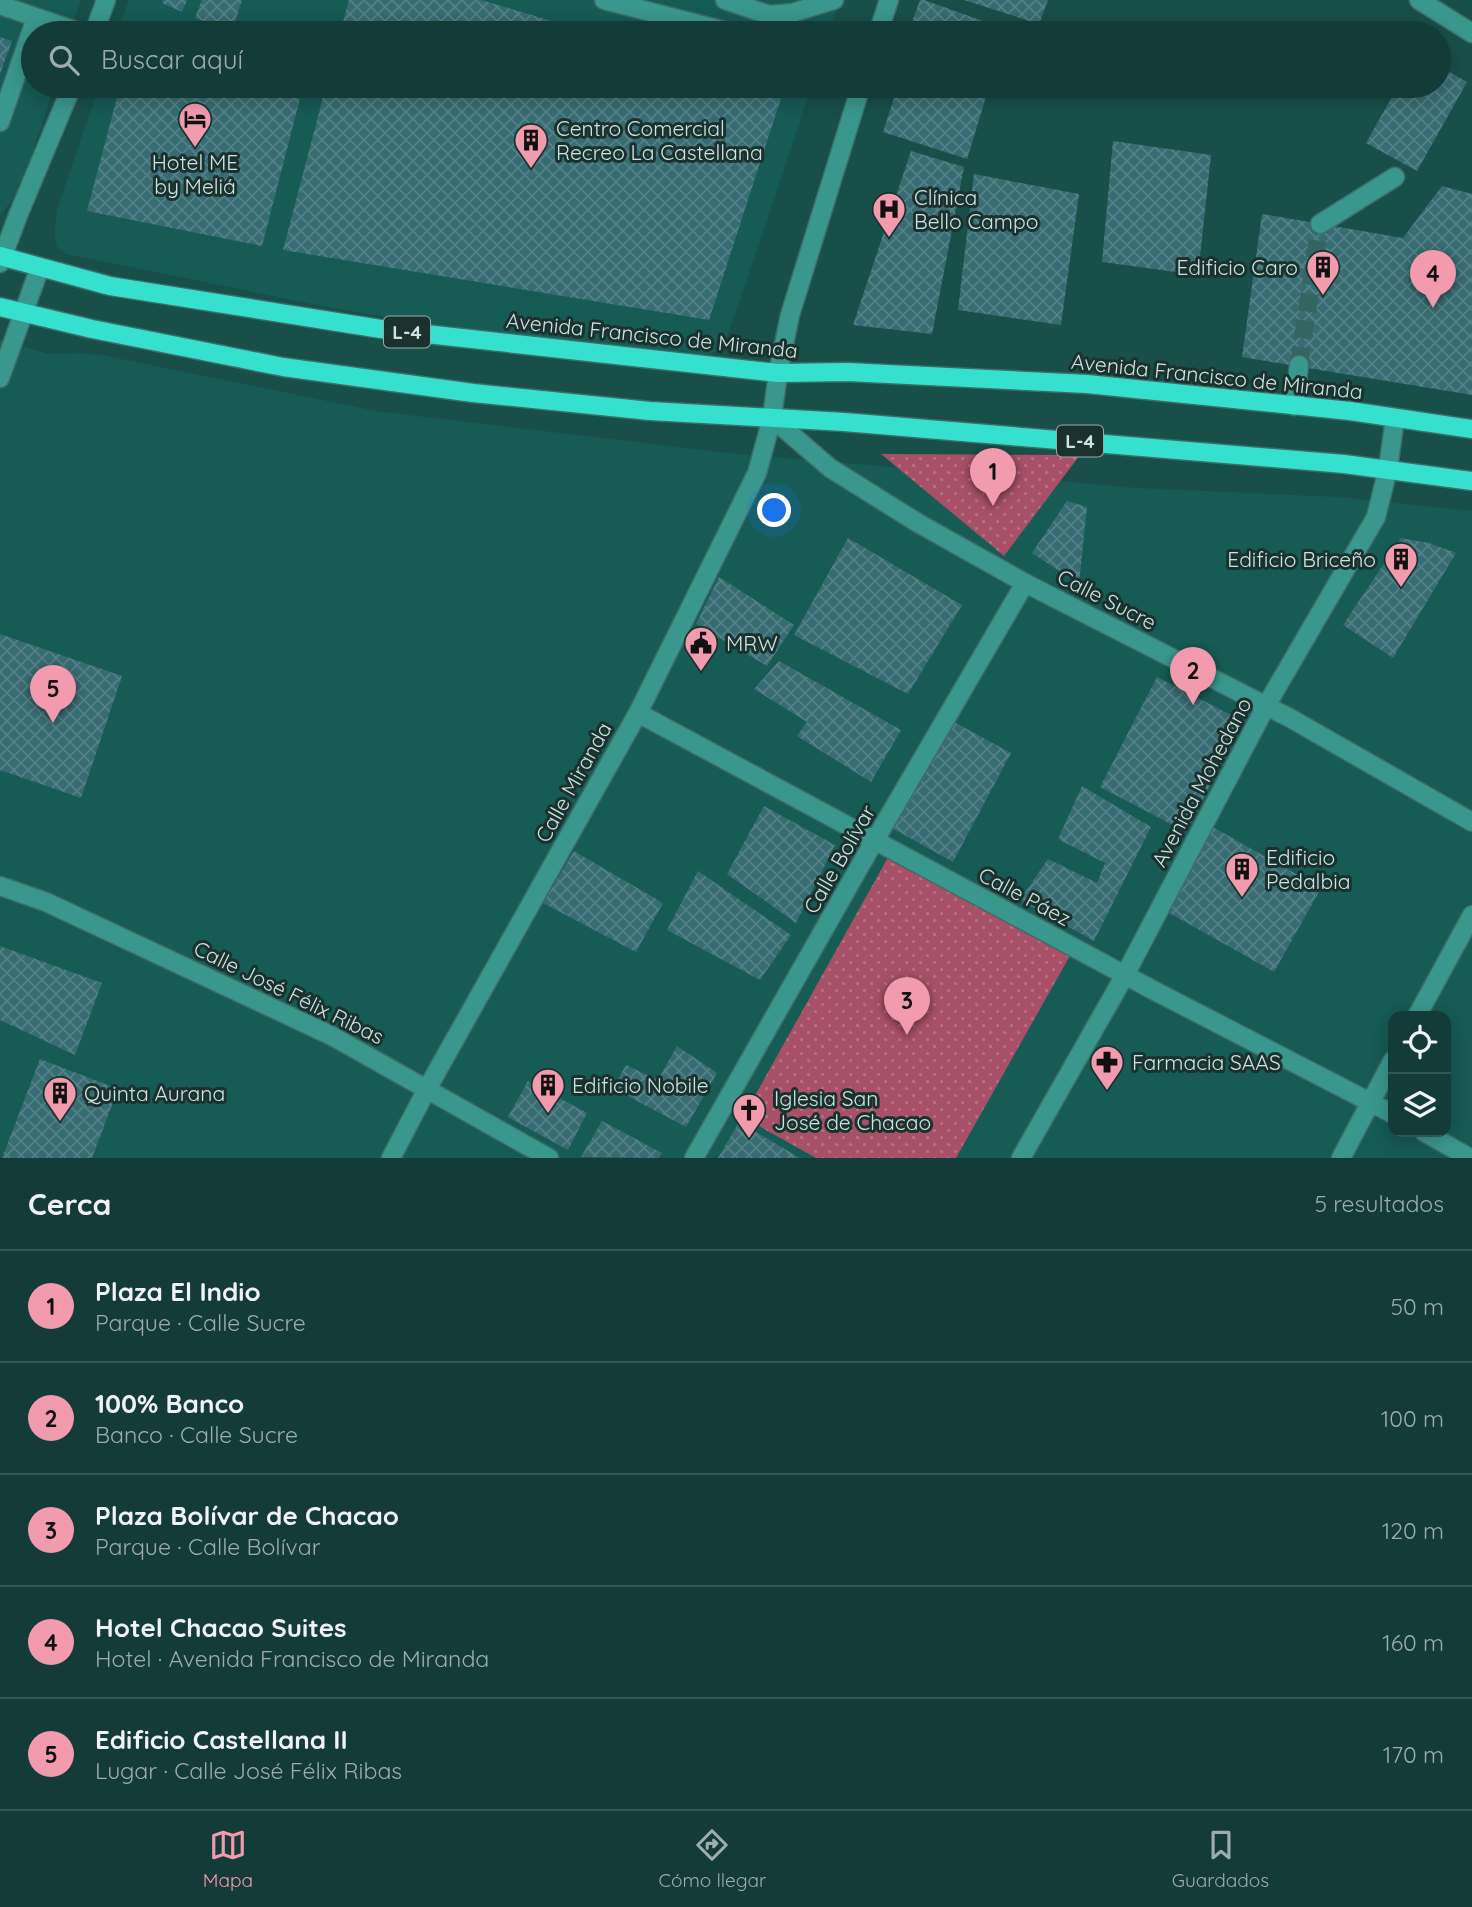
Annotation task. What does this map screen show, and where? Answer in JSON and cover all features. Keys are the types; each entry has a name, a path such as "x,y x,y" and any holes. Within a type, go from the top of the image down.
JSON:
{"main road":[{"name":"Avenida Francisco de Miranda","path":"1,258 110,286 381,329 778,373 848,372 1087,384 1350,411 1472,429"},
{"name":"L-4","path":"0,307 106,332 293,368 473,393 650,411 1045,438 1388,469 1472,481"}],"street":[{"path":"98,21 106,0"},
{"path":"604,0 686,21"},
{"path":"724,0 769,15 792,13 834,0"},
{"path":"882,21 889,0"},
{"path":"1419,0 1472,33"},
{"path":"0,5 45,21"},
{"path":"0,122 21,61"},
{"path":"1,258 67,98"},
{"name":"Calle Miranda","path":"391,1158 638,713 757,473 772,418 790,315 857,98"},
{"path":"1320,224 1395,177"},
{"path":"0,378 40,267"},
{"path":"1294,407 1299,365"},
{"name":"Calle Sucre","path":"772,418 830,468 918,523 1025,583 1266,706 1472,822"},
{"name":"Avenida Mohedano","path":"1021,1158 1125,975 1266,706 1376,517 1388,469 1395,418"},
{"name":"Calle Bolívar","path":"694,1158 874,841 1025,583"},
{"name":"Calle Páez","path":"638,713 1125,975 1388,1111"},
{"name":"Calle José Félix Ribas","path":"0,886 46,902 332,1036 549,1158"},
{"path":"1420,1011 1472,915"},
{"path":"1341,1158 1388,1069"},
{"path":"1433,1137 1470,1158"}],"shaded area":[{"path":"0,0 81,0 74,21 21,21 21,98 50,98 18,192 0,216"},
{"path":"129,0 840,0 833,21 121,21"},
{"path":"95,98 808,98 734,318 718,351 705,356 517,341 312,304 66,254 57,247 54,233 58,206"},
{"path":"0,339 48,354 102,355 376,411 737,454 1139,488 1339,497 1472,511 1472,1158 0,1158"},
{"path":"881,454 1080,455 1004,556"},
{"path":"891,852 1071,954 956,1158 816,1158 743,1117"}],"building":[{"path":"163,0 187,0 182,12 162,3"},
{"path":"202,0 242,0 235,21 204,21 195,18"},
{"path":"349,0 481,0 552,21 343,21"},
{"path":"920,0 924,0 983,21 912,21"},
{"path":"964,0 1048,0 1040,21 1030,21"},
{"path":"0,37 12,41 0,74"},
{"path":"1451,73 1467,82 1417,171 1366,143 1391,98 1451,98"},
{"name":"Hotel ME by Meliá","path":"117,98 300,98 262,246 87,211"},
{"name":"Centro Comercial Recreo La Castellana","path":"323,98 781,98 709,320 283,250"},
{"path":"894,98 986,98 967,159 883,132"},
{"path":"1113,141 1211,155 1198,275 1102,262"},
{"path":"911,151 964,167 932,334 853,325"},
{"path":"974,174 1079,194 1061,325 958,310"},
{"path":"1442,186 1472,194 1472,395 1242,357 1262,214 1403,238"},
{"path":"1067,501 1087,507 1079,584 1032,553"},
{"path":"848,538 962,605 908,694 794,635"},
{"name":"Edificio Briceño","path":"1401,538 1429,543 1456,553 1393,658 1343,625"},
{"path":"719,577 794,625 767,666 696,624"},
{"path":"0,634 122,676 81,798 0,770"},
{"path":"779,661 901,730 871,782 797,736 807,722 754,689"},
{"path":"1157,677 1243,721 1186,832 1100,787"},
{"path":"954,722 1011,753 953,862 890,827"},
{"path":"1082,786 1151,827 1094,941 1020,900 1048,859 1097,883 1105,863 1058,839"},
{"path":"764,806 835,845 796,923 727,874"},
{"name":"Edificio Pedalbia","path":"1211,826 1321,888 1274,972 1164,910"},
{"path":"574,851 663,903 636,952 543,903"},
{"path":"698,871 791,935 760,980 667,930"},
{"path":"0,946 102,983 75,1055 0,1020"},
{"path":"677,1046 717,1073 686,1127 613,1088 626,1065 658,1080"},
{"name":"Quinta Aurana","path":"40,1059 118,1089 92,1158 2,1158"},
{"name":"Edificio Nobile","path":"528,1081 587,1113 568,1150 508,1117"},
{"path":"602,1121 662,1153 659,1158 581,1157"},
{"name":"Iglesia San José de Chacao","path":"739,1122 800,1158 718,1158"}],"tunnel":[{"path":"1299,365 1320,224"}],"place":[{"name":"Hotel ME by Meliá","path":"195,149"},
{"name":"Centro Comercial Recreo La Castellana","path":"531,170"},
{"name":"Clínica Bello Campo","path":"889,239"},
{"name":"Edificio Caro","path":"1323,297"},
{"name":"Hotel Chacao Suites","path":"1433,308"},
{"name":"Plaza El Indio","path":"993,506"},
{"name":"Edificio Briceño","path":"1401,589"},
{"name":"MRW","path":"701,673"},
{"name":"100% Banco","path":"1193,705"},
{"name":"Edificio Castellana II","path":"53,723"},
{"name":"Edificio Pedalbia","path":"1242,899"},
{"name":"Plaza Bolívar de Chacao","path":"907,1035"},
{"name":"Farmacia SAAS","path":"1107,1092"},
{"name":"Edificio Nobile","path":"548,1115"},
{"name":"Quinta Aurana","path":"60,1123"},
{"name":"Iglesia San José de Chacao","path":"749,1140"}]}
